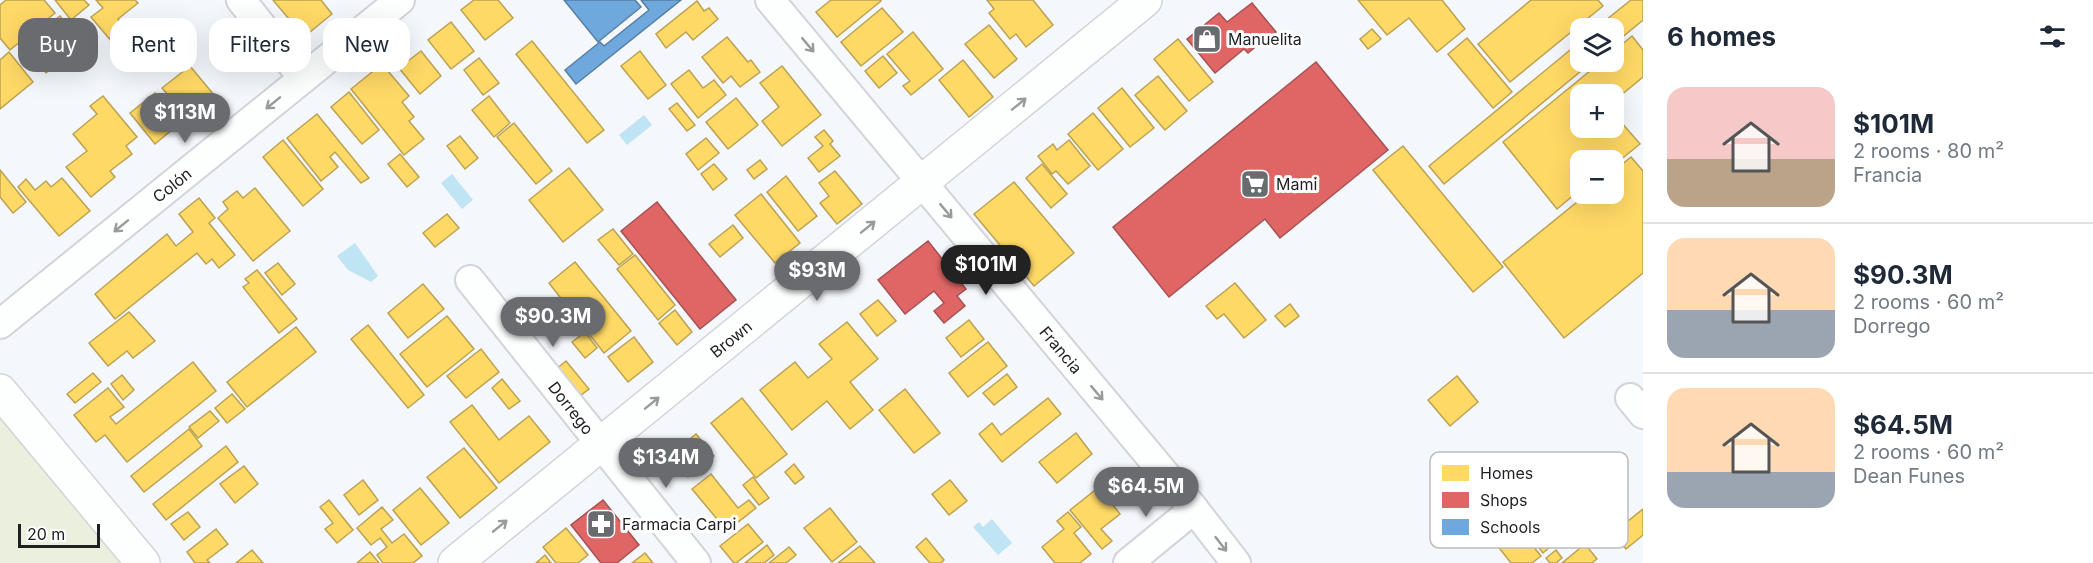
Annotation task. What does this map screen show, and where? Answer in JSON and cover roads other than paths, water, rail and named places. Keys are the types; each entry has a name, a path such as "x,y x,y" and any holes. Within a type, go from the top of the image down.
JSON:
{"street":[{"path":"241,0 303,78"},
{"name":"Colón","path":"0,324 400,0"},
{"name":"Francia","path":"770,0 1194,509 1236,563"},
{"name":"Brown","path":"455,563 1145,0"},
{"name":"Dorrego","path":"470,280 696,563"},
{"path":"0,391 143,563"},
{"path":"1128,563 1194,509"}],"water":[{"path":"644,115 652,125 627,145 619,135"},
{"path":"452,174 473,200 462,209 441,183"},
{"path":"355,243 378,276 371,282 348,270 337,256"},
{"path":"992,519 1012,543 998,555 973,527 979,522 983,527"}],"place":[{"name":"Manuelita","path":"1207,39"},
{"name":"Mami","path":"1255,184"},
{"name":"Farmacia Carpi","path":"601,524"}]}
